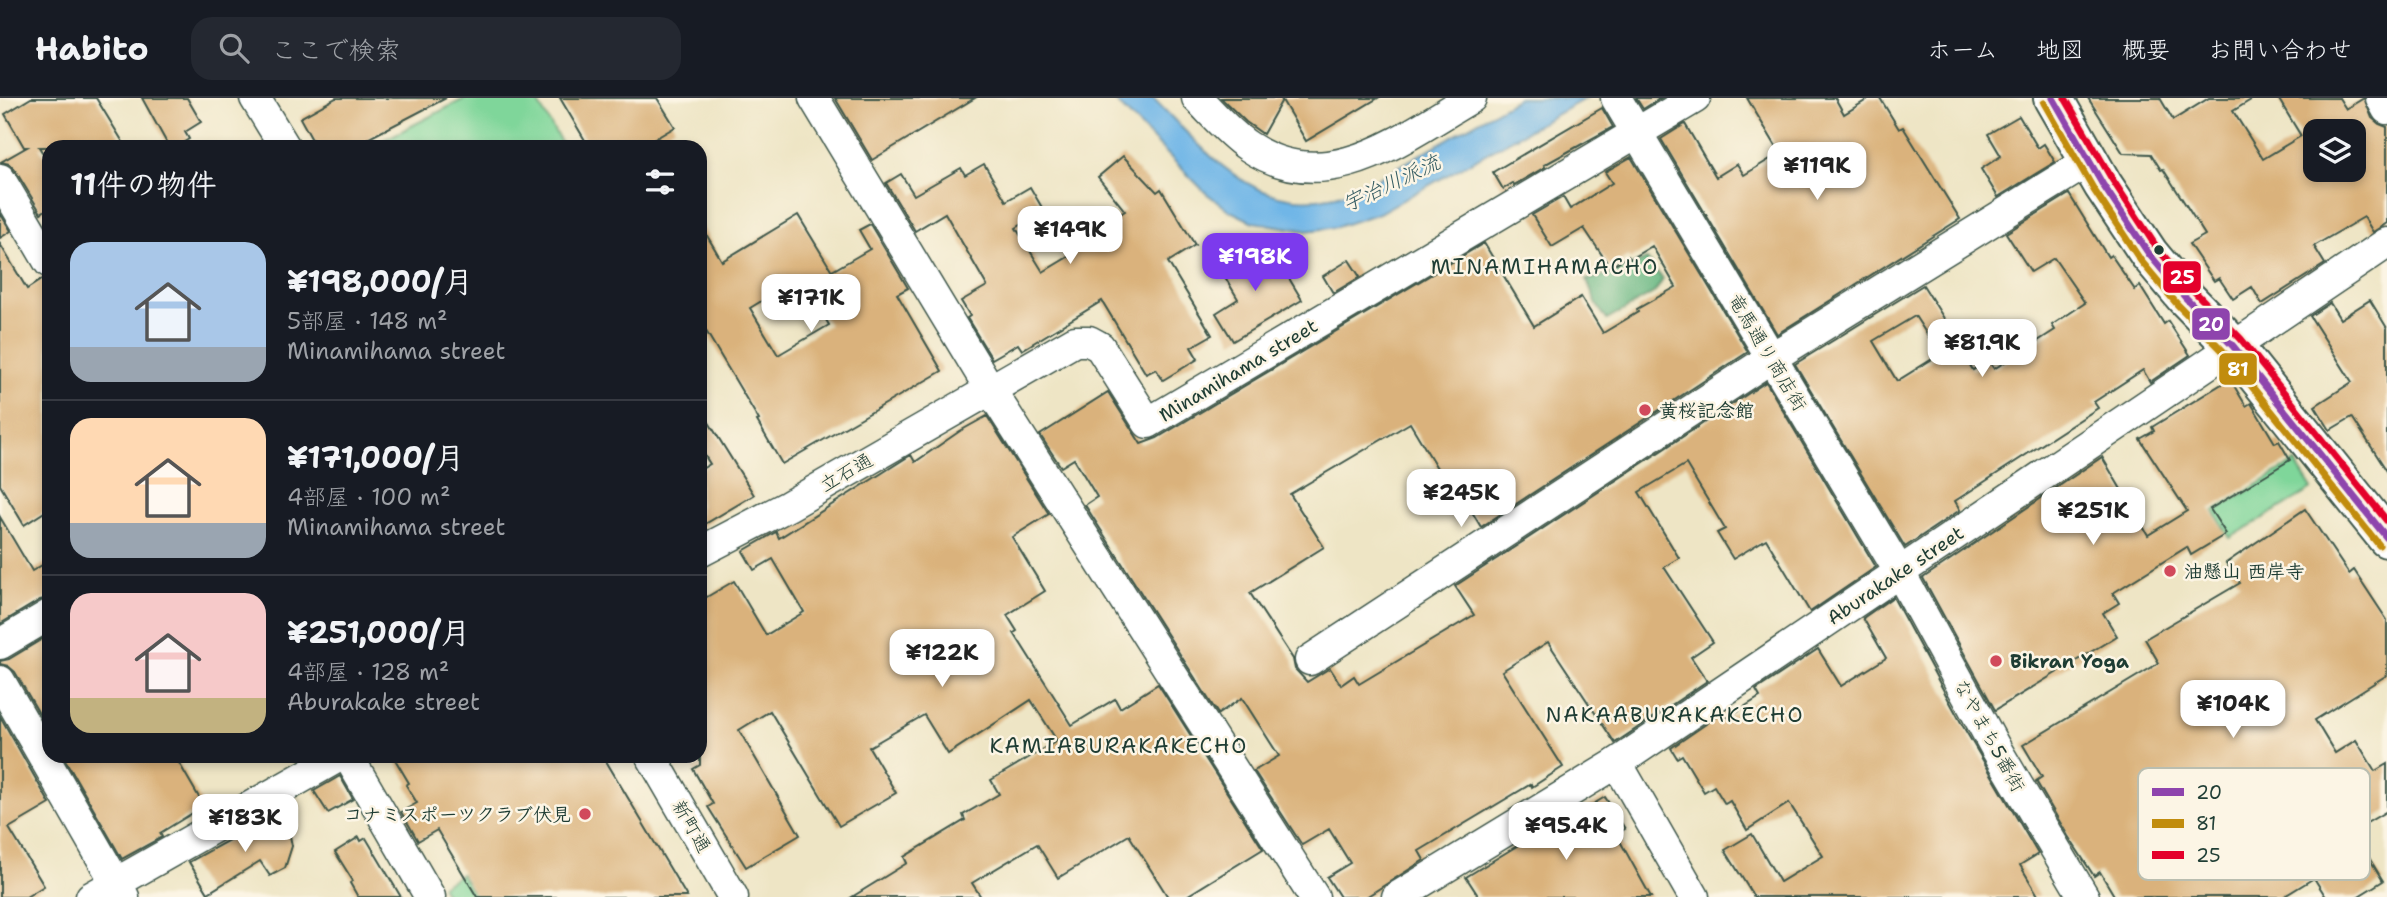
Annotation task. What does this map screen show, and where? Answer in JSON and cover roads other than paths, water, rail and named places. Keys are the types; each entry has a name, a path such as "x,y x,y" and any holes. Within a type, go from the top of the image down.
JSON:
{"main road":[{"path":"2053,98 2118,209 2158,265 2233,346 2387,538"}],"street":[{"path":"255,98 281,140"},
{"path":"814,98 990,389 1314,897"},
{"path":"1197,98 1241,141 1260,153 1293,165 1316,167 1350,163 1372,155 1471,98"},
{"name":"Minamihama street","path":"990,389 1069,344 1088,341 1100,347 1148,423 1695,98"},
{"path":"2381,98 2387,109"},
{"name":"竜馬通り商店街","path":"1617,100 1899,571"},
{"path":"1310,660 1771,358 2089,161"},
{"path":"0,179 42,250"},
{"name":"Aburakake street","path":"1397,897 1617,763 2387,243"},
{"name":"立石通","path":"707,548 788,506 990,389"},
{"name":"なやまち5番街","path":"1899,571 1995,747 2084,897"},
{"path":"0,644 42,619"},
{"path":"0,681 42,762"},
{"path":"43,763 110,892 328,763"},
{"path":"352,763 430,897"},
{"name":"新町通","path":"655,763 733,897"},
{"path":"1617,763 1694,897"}],"water":[{"name":"宇治川派流","path":"1112,98 1153,98 1221,165 1245,182 1271,194 1299,199 1330,197 1365,186 1519,98 1586,98 1379,213 1337,227 1307,231 1253,222 1230,211 1206,193"}],"place":[{"name":"黄桜記念館","path":"1645,410"},
{"name":"油懸山 西岸寺","path":"2170,571"},
{"name":"Bikran Yoga","path":"1996,661"},
{"name":"コナミスポーツクラブ伏見","path":"585,814"}],"district":[{"name":"MINAMIHAMACHO","path":"1545,267"},
{"name":"NAKAABURAKAKECHO","path":"1675,715"},
{"name":"KAMIABURAKAKECHO","path":"1119,746"}]}
